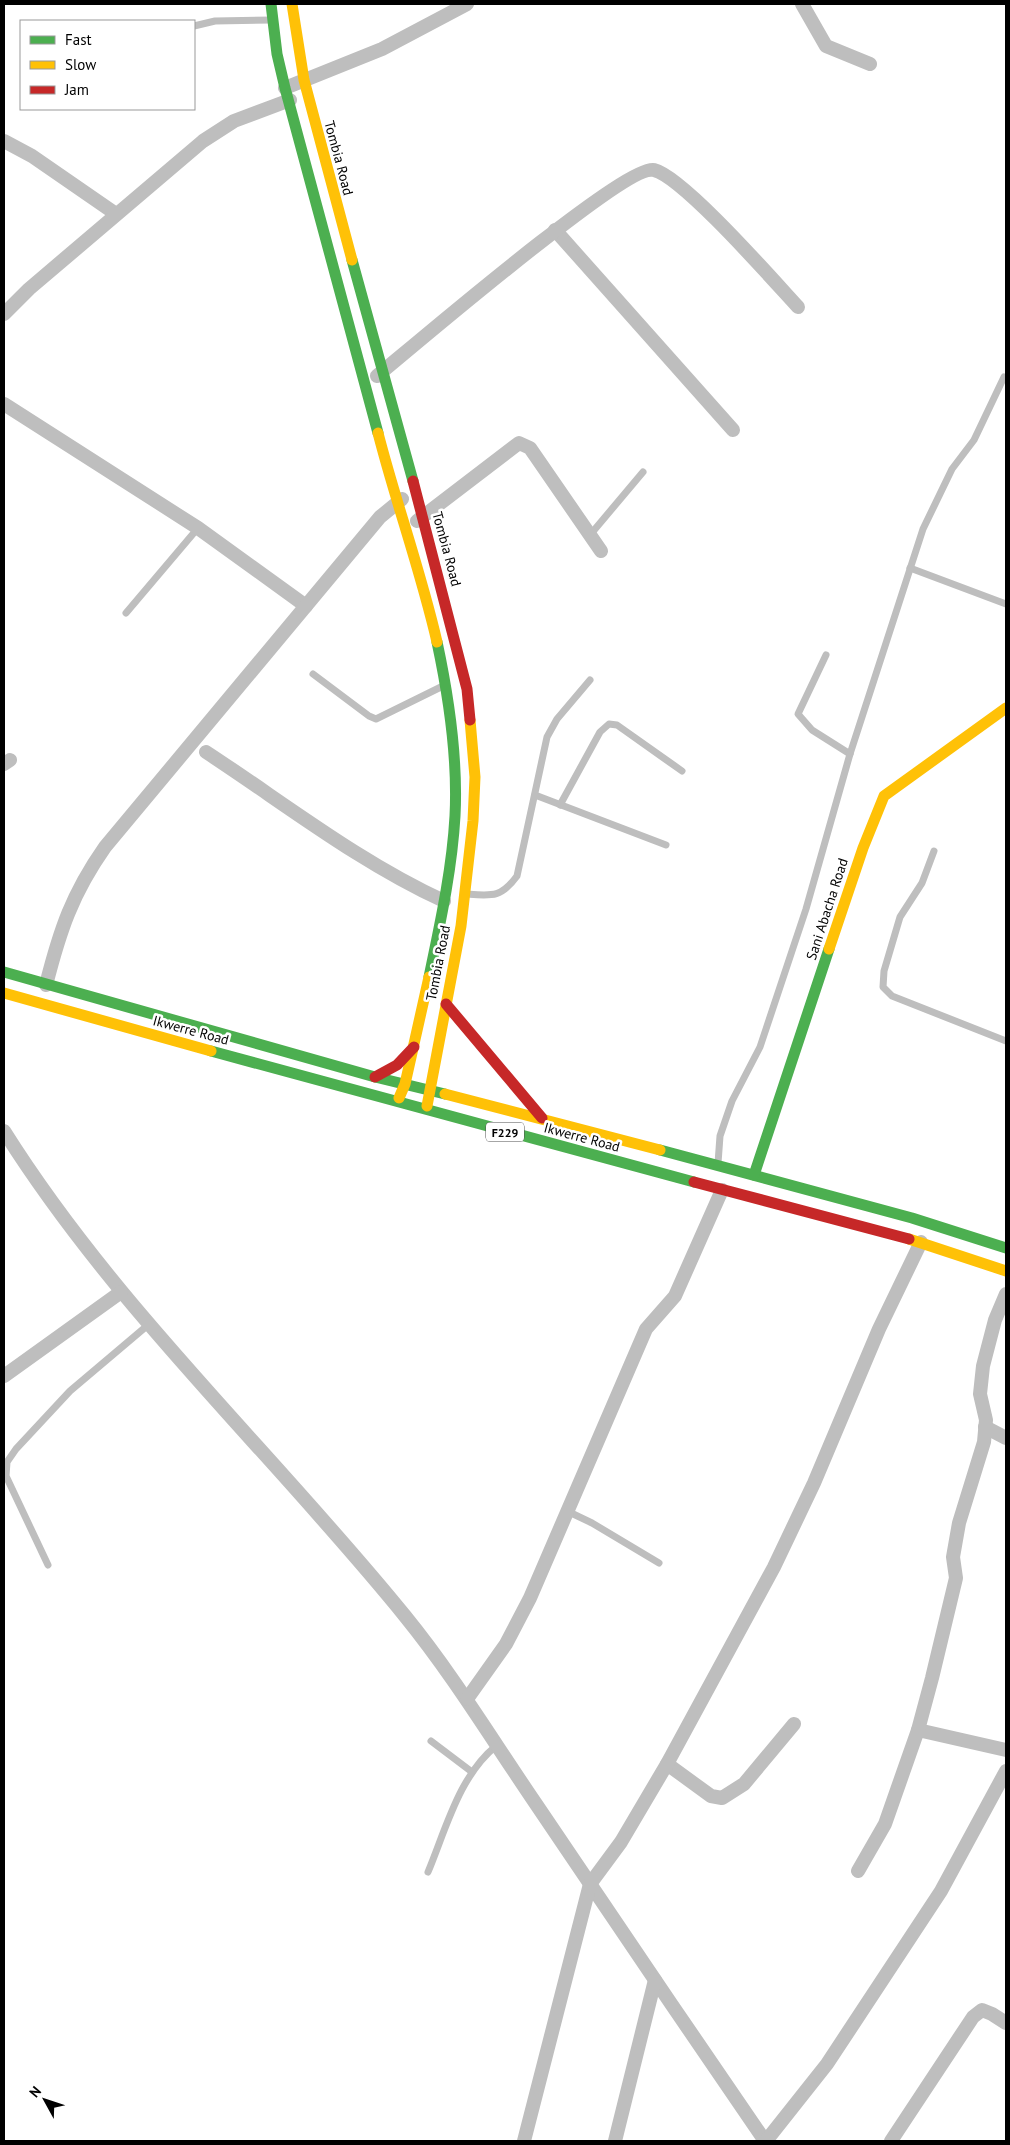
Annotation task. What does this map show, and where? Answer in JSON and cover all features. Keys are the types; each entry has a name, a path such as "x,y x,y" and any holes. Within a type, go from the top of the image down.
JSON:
{"main road":[{"name":"Tombia Road","path":"271,4 287,94 396,502 406,528 432,623 445,685 454,762 455,812 452,855 414,1048 405,1084 397,1102"},
{"name":"Tombia Road","path":"292,4 304,80 382,372 416,491 467,688 475,777 474,821 466,894 431,1090 425,1110"},
{"name":"Sani Abacha Road","path":"754,1176 863,848 884,796 1006,708"},
{"name":"Ikwerre Road","path":"4,972 375,1077 542,1118 1006,1246"},
{"name":"Ikwerre Road","path":"4,993 425,1110 923,1243 1006,1271"},
{"path":"446,1004 542,1118"},
{"path":"375,1077 398,1065 414,1048"},
{"path":"923,1243 972,1262 1006,1281"}],"street":[{"path":"4,314 29,289 203,141 287,94 304,80 382,49 467,4"},
{"path":"802,4 826,46 870,64"},
{"path":"4,141 32,156 116,214"},
{"path":"365,386 555,230 632,176 652,169 666,174 704,209 798,307"},
{"path":"555,230 733,430"},
{"path":"4,404 198,528 306,606"},
{"path":"406,528 519,443 530,448 601,551"},
{"path":"46,985 59,932 72,900 88,871 163,775 380,517 396,502 416,491"},
{"path":"206,752 368,860 411,886 444,901"},
{"path":"4,1131 81,1242 148,1325 345,1544 408,1619 467,1699 496,1746 766,2141 827,2064 941,1891 1006,1771"},
{"path":"467,1699 510,1636 530,1598 569,1512 646,1329 675,1296 722,1190"},
{"path":"524,2141 590,1884 621,1842 667,1764 782,1550 814,1483 879,1329 923,1243"},
{"path":"4,1376 122,1292"},
{"path":"858,1871 885,1824 918,1730 956,1578 953,1557 960,1523 984,1442 986,1420 980,1394 983,1366 995,1320 1006,1294"},
{"path":"985,1427 1006,1438"},
{"path":"667,1764 711,1796 722,1798 744,1784 794,1724"},
{"path":"918,1730 1006,1750"},
{"path":"615,2141 655,1980"},
{"path":"891,2141 972,2017 982,2010 1006,2023"}],"lane":[{"path":"195,26 215,21 273,20"},
{"path":"718,1166 720,1136 732,1101 760,1047 806,909 850,754 922,529 952,469 974,440 1004,377"},
{"path":"590,535 643,472"},
{"path":"126,613 198,528"},
{"path":"910,568 1006,604"},
{"path":"826,655 798,714 812,730 850,754"},
{"path":"313,674 369,716 376,719 445,685"},
{"path":"466,894 493,896 508,889 517,876 550,729 590,680"},
{"path":"560,805 600,732 609,724 617,725 682,771"},
{"path":"534,795 666,845"},
{"path":"934,851 922,883 900,917 884,971 883,987 892,996 1006,1041"},
{"path":"48,1565 6,1476 8,1462 16,1449 70,1391 148,1325"},
{"path":"569,1512 592,1523 659,1563"},
{"path":"431,1741 472,1772"},
{"path":"428,1872 472,1772 484,1756 496,1746"}],"traffic: fast":[{"path":"271,4 277,54 285,88 378,433"},
{"path":"352,260 413,481"},
{"path":"429,977 448,877 456,794 452,728 437,642"},
{"path":"754,1175 829,949"},
{"path":"4,972 375,1077 445,1094"},
{"path":"211,1051 694,1182"},
{"path":"660,1150 912,1218 1006,1248"}],"traffic: slow":[{"path":"292,4 304,80 352,260"},
{"path":"378,433 424,590 437,642"},
{"path":"829,949 863,848 884,796 1006,708"},
{"path":"427,1106 461,926 473,821 475,777 470,720"},
{"path":"399,1098 405,1084 429,977"},
{"path":"4,993 211,1051"},
{"path":"445,1094 660,1150"},
{"path":"909,1239 1006,1271"}],"traffic: jam":[{"path":"413,481 467,689 470,720"},
{"path":"446,1004 542,1118"},
{"path":"375,1077 397,1065 414,1047"},
{"path":"694,1182 909,1239"}]}
